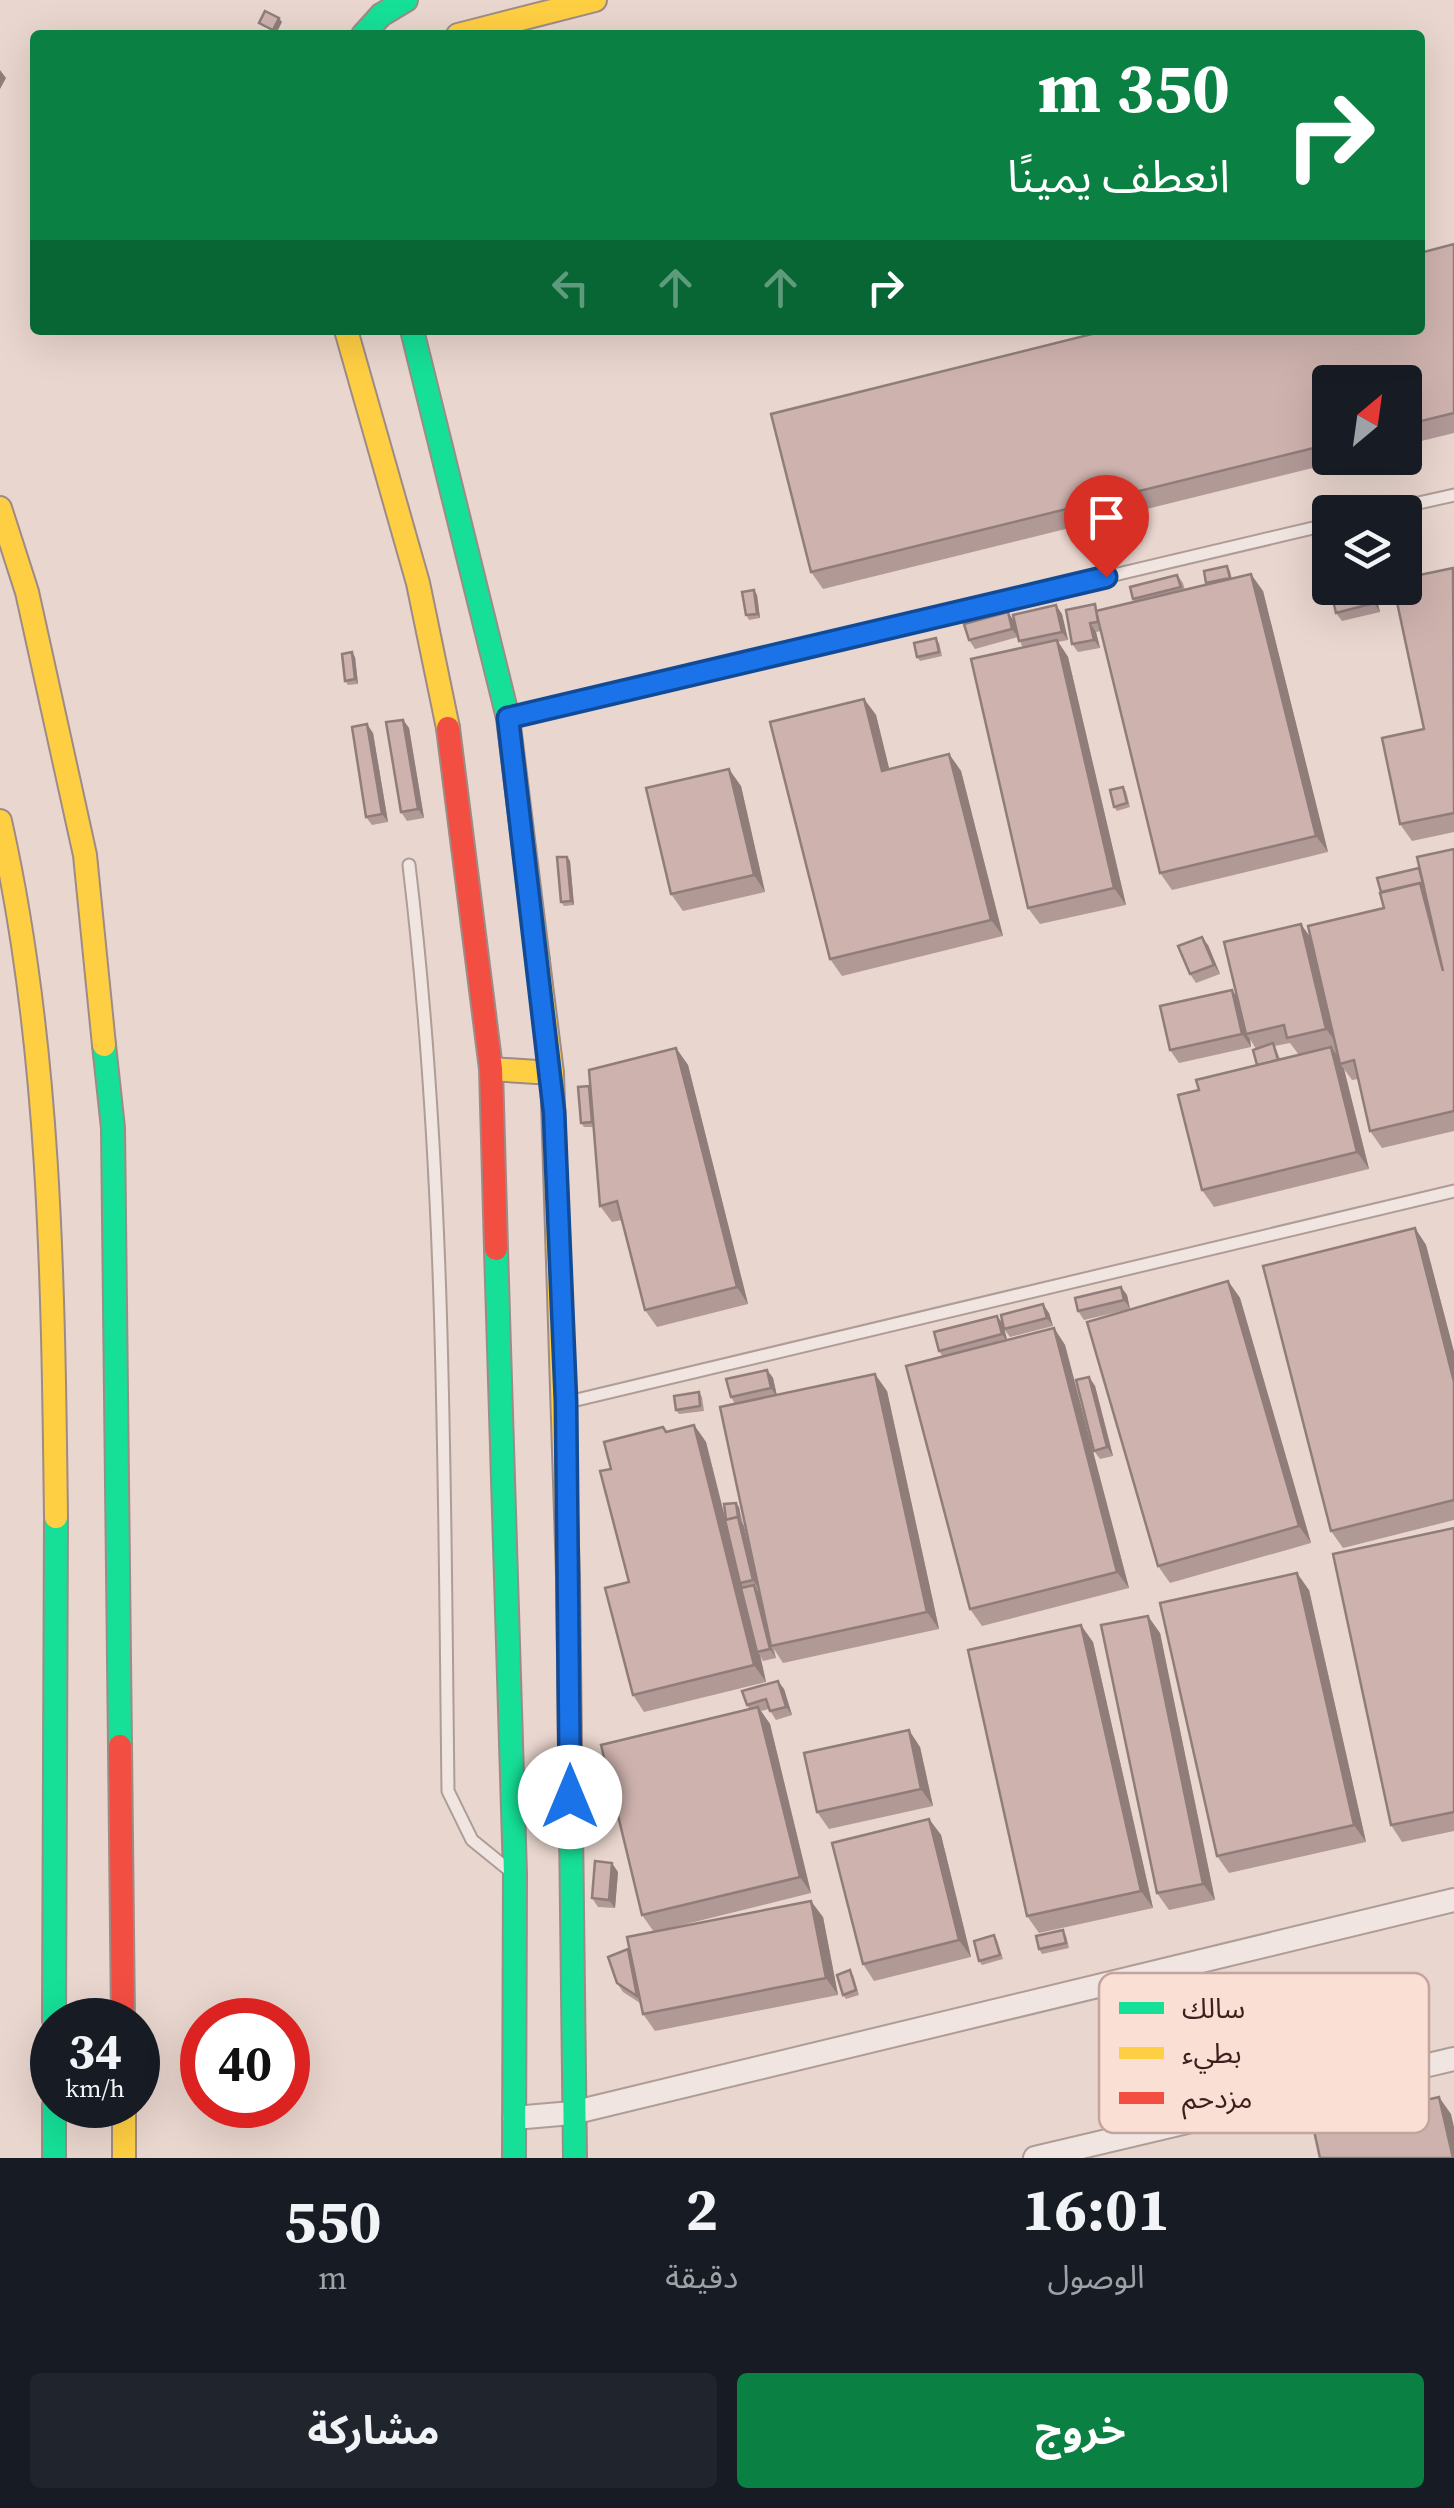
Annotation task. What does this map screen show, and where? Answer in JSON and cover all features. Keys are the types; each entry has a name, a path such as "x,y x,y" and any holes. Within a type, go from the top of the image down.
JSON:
{"street":[{"path":"368,30 381,15 406,0"},
{"path":"477,30 594,0"},
{"path":"347,335 418,583 448,730 491,1068 515,1874 514,2158"},
{"path":"413,335 508,718 552,1073 566,1402 574,2158"},
{"path":"0,508 26,592 85,855 113,1128 123,1998"},
{"path":"0,821 12,871 42,1122 54,1336 54,1998"},
{"path":"491,1068 552,1073"},
{"path":"1152,1973 1454,1900"},
{"path":"514,2118 572,2113 1099,1986"},
{"path":"1429,2065 1454,2059"},
{"path":"54,2128 54,2158"},
{"path":"124,2128 124,2158"},
{"path":"1035,2158 1141,2133"}],"lane":[{"path":"1422,502 1454,495"},
{"path":"508,718 1312,528"},
{"path":"409,865 431,1064 441,1244 448,1791 472,1840 515,1874"},
{"path":"566,1402 1454,1191"}],"building":[{"path":"265,11 279,18 273,30 259,23"},
{"path":"1454,244 1454,413 1422,421 1422,365 1312,365 1312,448 811,572 771,414 1088,335 1425,335 1425,252"},
{"path":"1227,566 1230,578 1206,583 1204,571"},
{"path":"1453,568 1454,813 1400,824 1382,738 1424,729 1398,605 1422,605 1422,574"},
{"path":"1251,574 1316,836 1160,873 1096,611"},
{"path":"1177,575 1181,587 1133,599 1130,587"},
{"path":"754,590 757,614 746,615 742,592"},
{"path":"1095,604 1098,622 1090,623 1094,640 1072,644 1066,610"},
{"path":"1056,605 1062,632 1019,641 1013,615"},
{"path":"1334,605 1366,605 1336,613"},
{"path":"1008,612 1012,629 969,640 964,624"},
{"path":"936,638 939,652 917,657 914,643"},
{"path":"1057,640 1114,888 1028,908 971,659"},
{"path":"352,652 355,679 345,681 342,654"},
{"path":"864,699 882,771 949,754 991,920 830,959 770,722"},
{"path":"403,720 418,809 401,812 386,722"},
{"path":"367,724 382,814 366,817 352,727"},
{"path":"729,769 754,875 671,894 646,788"},
{"path":"1123,787 1127,803 1114,807 1110,790"},
{"path":"1454,849 1454,1111 1370,1131 1354,1060 1340,1064 1308,926 1384,908 1380,893 1420,883 1443,971 1417,857"},
{"path":"557,857 567,857 571,901 561,902"},
{"path":"1419,868 1424,888 1420,883 1381,892 1377,878"},
{"path":"1301,924 1326,1029 1287,1038 1284,1025 1246,1034 1224,942"},
{"path":"1202,937 1214,965 1190,974 1178,946"},
{"path":"1232,990 1242,1034 1170,1050 1160,1006"},
{"path":"1273,1043 1278,1060 1257,1065 1253,1050"},
{"path":"1331,1047 1357,1152 1202,1190 1178,1095 1199,1090 1196,1080"},
{"path":"676,1048 737,1287 645,1310 617,1201 600,1206 589,1070"},
{"path":"589,1086 592,1122 581,1123 578,1087"},
{"path":"1415,1228 1454,1382 1454,1500 1331,1531 1263,1266"},
{"path":"1228,1281 1299,1526 1158,1566 1087,1322"},
{"path":"1121,1287 1124,1300 1078,1311 1075,1298"},
{"path":"1043,1304 1047,1318 1004,1329 1001,1315"},
{"path":"997,1316 1002,1334 939,1351 934,1332"},
{"path":"1054,1328 1117,1572 970,1609 906,1366"},
{"path":"767,1370 771,1388 731,1397 726,1379"},
{"path":"875,1374 927,1612 771,1646 720,1407"},
{"path":"1089,1377 1107,1447 1094,1451 1076,1380"},
{"path":"699,1392 700,1406 676,1410 674,1396"},
{"path":"694,1425 754,1665 633,1695 605,1588 629,1582 600,1471 611,1469 604,1442 663,1427 666,1432"},
{"path":"736,1503 738,1517 726,1520 724,1504"},
{"path":"738,1517 753,1580 740,1583 725,1520"},
{"path":"1454,1528 1454,1812 1391,1825 1333,1554"},
{"path":"1297,1573 1354,1825 1217,1856 1160,1603"},
{"path":"754,1585 770,1649 757,1652 741,1588"},
{"path":"1148,1616 1203,1884 1157,1893 1101,1625"},
{"path":"1081,1625 1141,1891 1027,1916 968,1650"},
{"path":"778,1681 786,1707 770,1711 766,1699 747,1705 742,1691"},
{"path":"758,1707 800,1877 642,1915 601,1745"},
{"path":"909,1730 921,1789 817,1812 804,1753"},
{"path":"929,1819 959,1940 863,1964 832,1843"},
{"path":"595,1861 612,1863 609,1900 592,1898"},
{"path":"811,1901 826,1978 643,2014 627,1937"},
{"path":"1063,1930 1066,1943 1039,1949 1036,1936"},
{"path":"994,1935 1000,1955 979,1961 974,1941"},
{"path":"628,1949 637,1996 617,1983 608,1957"},
{"path":"850,1970 856,1990 843,1995 837,1975"},
{"path":"1439,2097 1453,2158 1320,2158 1315,2133 1429,2133 1429,2099"}],"traffic: fast":[{"path":"368,30 381,15 406,0"},
{"path":"413,335 508,718 538,961"},
{"path":"104,1045 113,1128 120,1746"},
{"path":"496,1249 515,1874 514,2158"},
{"path":"54,1998 56,1517"},
{"path":"568,1577 575,2158"},
{"path":"54,2128 54,2158"}],"traffic: slow":[{"path":"478,30 595,0"},
{"path":"347,335 418,583 448,728"},
{"path":"0,508 27,592 85,855 104,1045"},
{"path":"0,821 30,993 39,1080 50,1255 56,1517"},
{"path":"538,961 552,1073 568,1577"},
{"path":"491,1069 552,1073"},
{"path":"124,2128 124,2158"}],"traffic: jam":[{"path":"448,728 491,1069 496,1249"},
{"path":"120,1746 123,1998"}],"route":[{"path":"570,1797 566,1402 552,1073 508,718 1106,577"}]}
